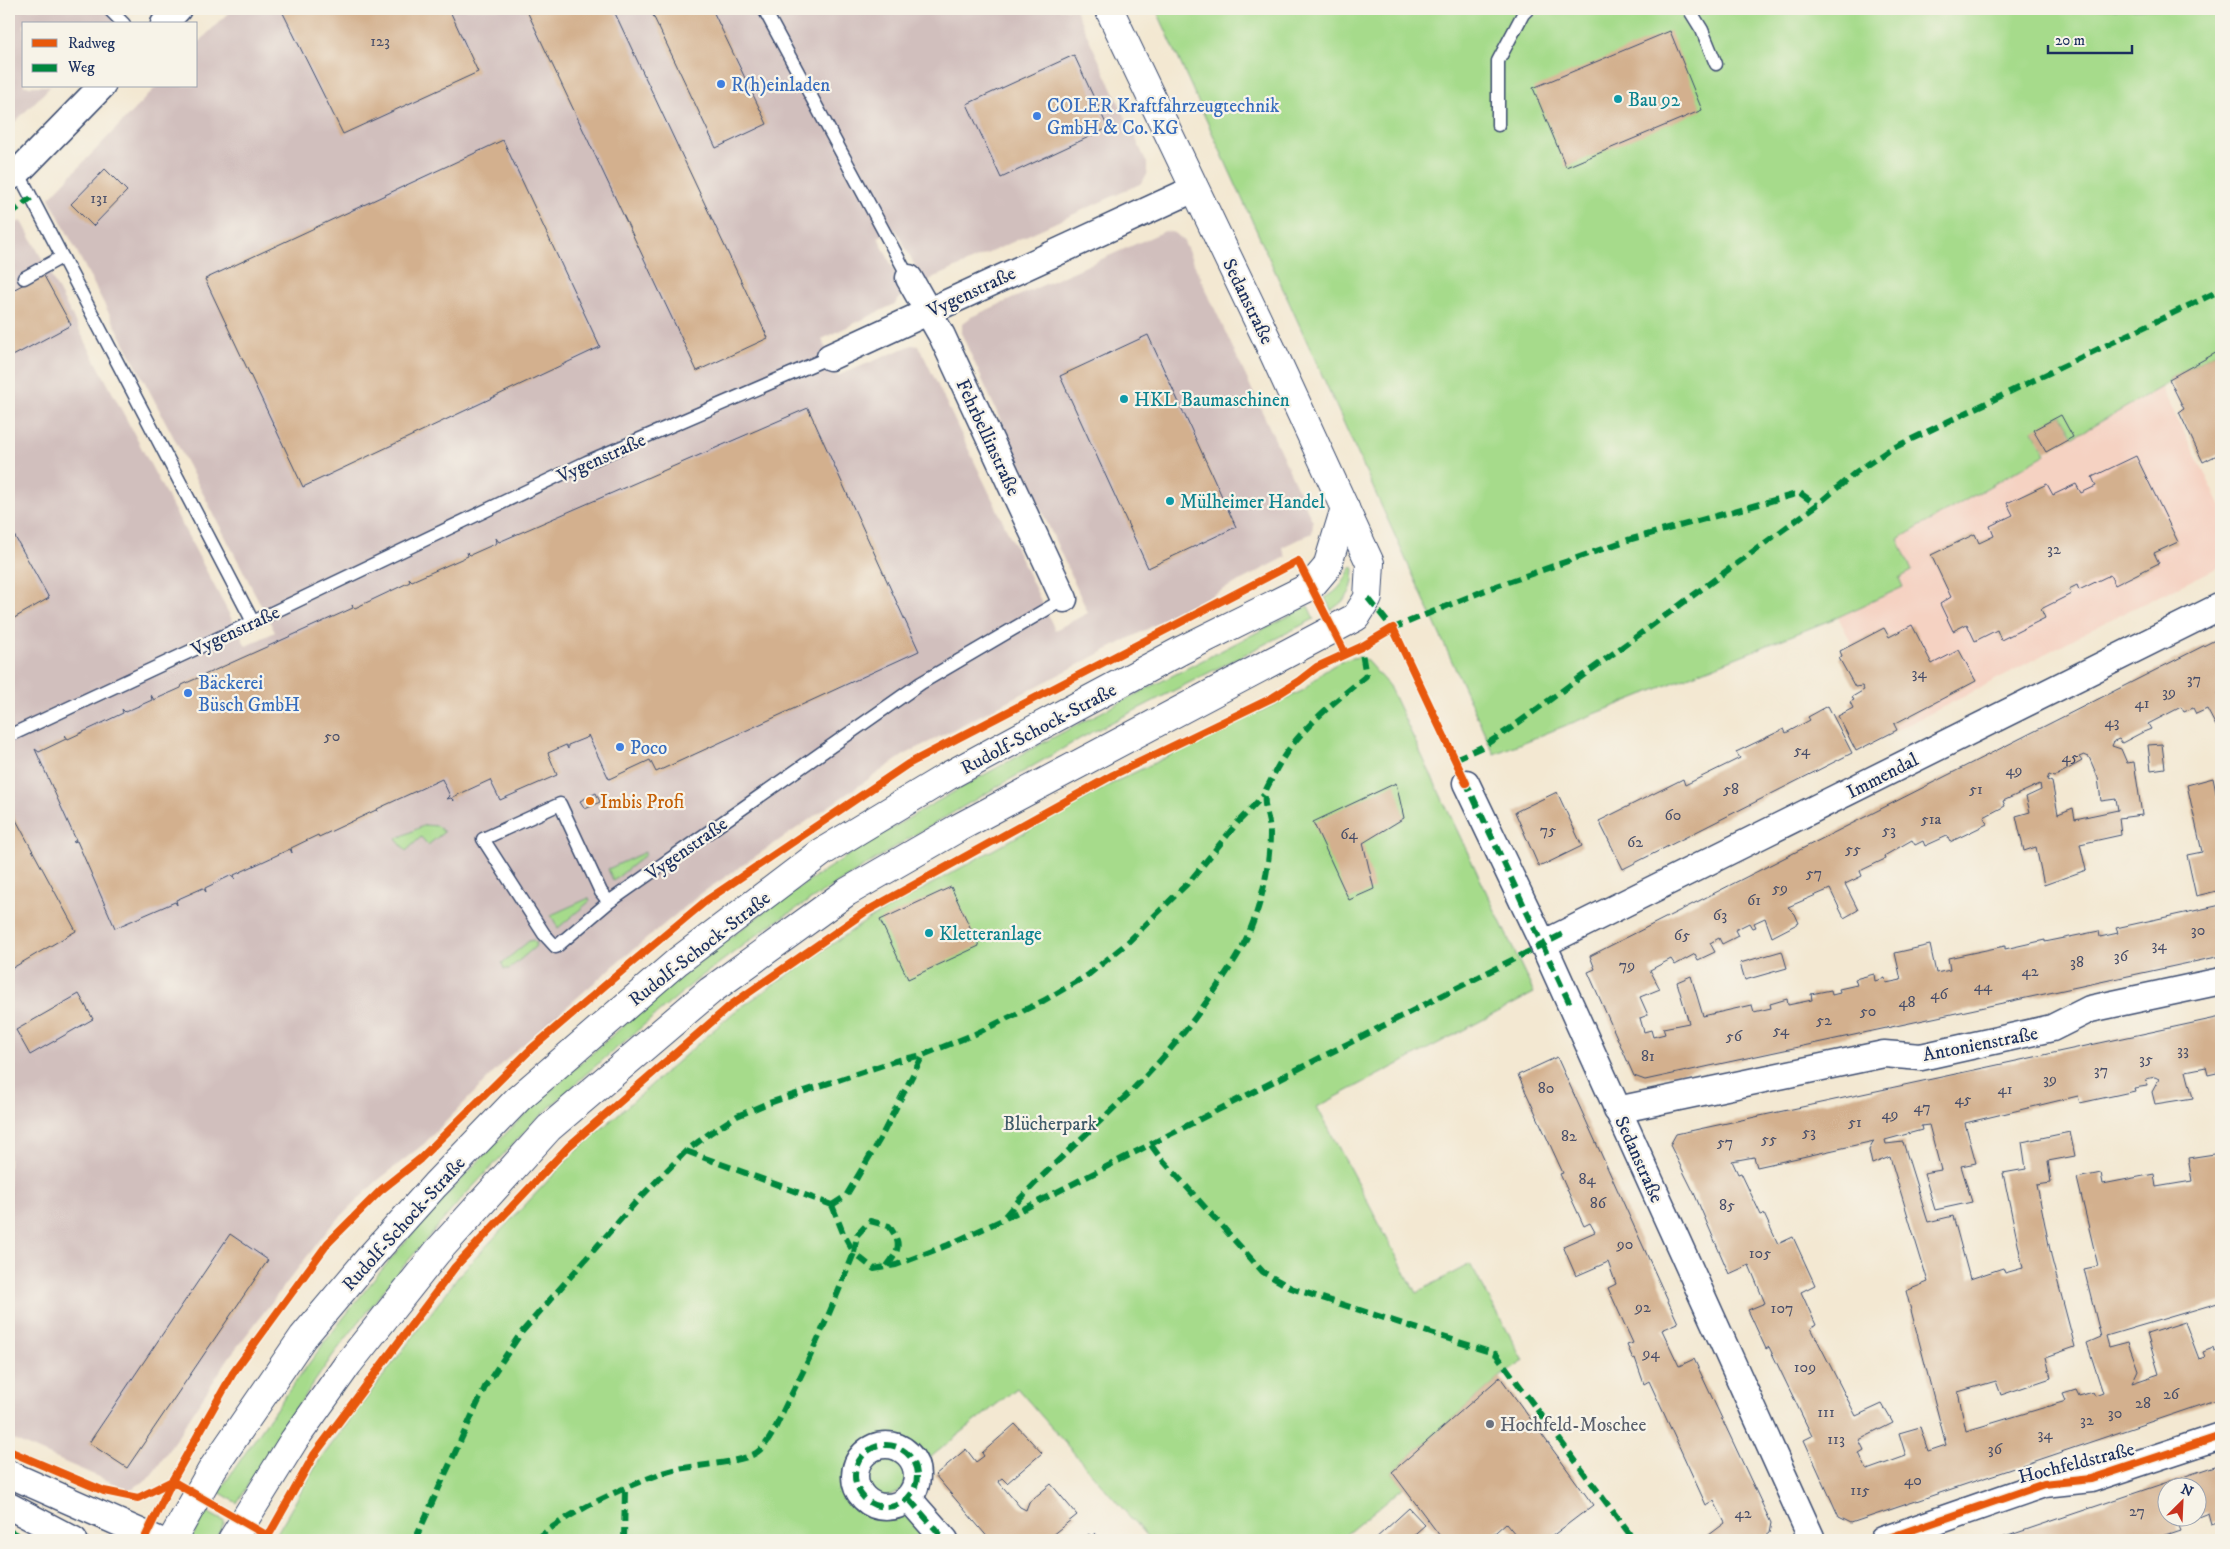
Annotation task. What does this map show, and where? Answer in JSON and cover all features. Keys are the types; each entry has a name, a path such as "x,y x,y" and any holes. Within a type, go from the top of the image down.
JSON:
{"main road":[{"name":"Sedanstraße","path":"232,1540 299,1432 348,1364 437,1252 549,1128 710,991 847,892 958,828 1356,617 1368,598 1370,564 1272,350 1108,9"},
{"name":"Rudolf-Schock-Straße","path":"172,1540 213,1468 303,1337 385,1241 518,1099 678,961 822,852 948,776 1182,650 1311,586 1328,566 1345,508"}],"street":[{"path":"166,22 178,9"},
{"path":"13,175 100,88"},
{"name":"Vygenstraße","path":"830,357 1194,188"},
{"name":"Fehrbellinstraße","path":"908,278 942,336 1064,599"},
{"name":"Immendal","path":"1543,944 2221,606"},
{"name":"Sedanstraße","path":"1466,783 1543,944 1813,1539"},
{"name":"Antonienstraße","path":"1617,1110 1884,1054 1921,1057 2052,1028 2090,1009 2221,981"},
{"name":"Hochfeldstraße","path":"1883,1540 2044,1484 2091,1478 2221,1436"},
{"path":"9,1474 158,1540"},
{"path":"909,1498 945,1540"},
{"path":"9,1506 74,1540"}],"lane":[{"path":"109,9 122,22"},
{"path":"764,9 908,278"},
{"path":"1498,125 1498,61 1523,14 1528,9"},
{"path":"1689,9 1702,30 1716,64"},
{"path":"13,175 62,256 253,622"},
{"path":"24,278 62,256"},
{"name":"Vygenstraße","path":"13,734 253,622 587,462 830,357"},
{"name":"Vygenstraße","path":"609,902 601,892 560,804 483,839 544,934 556,947 609,902 921,683 1064,599"}],"shaded area":[{"path":"9,9 130,9 117,22 22,22 22,88 49,88 9,128"},
{"path":"232,9 1075,9 1147,163 1147,175 1140,184 927,281 923,281 896,230 878,237 902,287 900,297 895,304 822,339 837,376 912,345 919,346 1055,630 1088,613 962,335 962,324 971,317 1165,231 1175,233 1183,240 1313,522 1312,533 1282,547 1286,557 904,755 702,893 511,1055 424,1144 377,1181 330,1227 230,1356 156,1469 147,1480 129,1490 9,1438 9,229 20,221 24,225 246,646 275,632 49,198 155,88 198,88 198,43"},
{"path":"2161,387 2221,506 2221,566 2105,622 1897,730 1838,617 1903,587 1898,578 1912,571 1897,539"}],"green space":[{"path":"1156,9 2221,9 2221,350 2169,379 2170,382 2074,437 2061,415 2033,431 2046,454 1898,539 1912,571 1899,578 1903,587 1838,617 1494,754"},
{"path":"1352,566 1354,569 1349,593 1342,602 1331,610 1325,598 1339,588"},
{"path":"1308,606 1314,619 1081,738 908,839 769,926 698,979 585,1075 534,1122 464,1196 395,1276 333,1355 274,1441 237,1503 219,1492 273,1412 360,1296 455,1186 546,1095 687,972 805,883 946,796 1066,731"},
{"name":"Blücherpark","path":"1359,657 1367,661 1389,686 1534,993 1317,1107 1416,1293 1470,1264 1524,1361 1500,1377 1392,1472 1404,1487 1339,1540 1150,1540 1017,1388 917,1468 905,1450 888,1445 883,1444 871,1448 863,1455 858,1464 856,1474 861,1494 869,1502 880,1507 899,1506 930,1540 273,1540 319,1461 461,1273 574,1153 734,1012 869,919 1115,782 1304,690 1328,669 1343,661"},
{"path":"425,825 437,826 444,832 428,845 421,837 406,851 396,839"},
{"path":"645,852 645,855 613,881 608,869"},
{"path":"589,898 590,901 558,928 551,915"},
{"path":"533,940 536,943 535,947 509,969 504,969 502,963 529,941"},
{"path":"886,1456 897,1459 903,1465 906,1476 903,1487 897,1493 886,1496 875,1493 869,1487 866,1476 869,1465 875,1459"},
{"path":"207,1512 225,1522 216,1538 214,1540 190,1540"}],"building":[{"path":"281,9 449,9 478,72 343,134"},
{"path":"526,9 613,9 768,338 697,371"},
{"path":"650,9 712,9 767,124 716,148"},
{"name":"Bau 92","path":"1670,31 1702,110 1566,167 1533,88"},
{"name":"COLER Kraftfahrzeugtechnik GmbH & Co. KG","path":"1074,55 1108,128 1001,178 967,104"},
{"path":"503,140 600,347 303,487 205,279"},
{"path":"105,169 127,191 93,226 71,204"},
{"path":"43,274 71,325 9,358 9,292"},
{"path":"1148,335 1236,527 1148,568 1060,376"},
{"path":"2221,350 2221,453 2203,462 2179,412 2184,409 2169,379"},
{"path":"808,408 919,651 656,772 650,760 609,779 588,735 588,737 568,745 568,749 566,745 548,753 557,775 500,800 490,780 453,797 454,801 451,798 447,799 450,796 442,779 377,809 378,812 376,810 291,848 292,853 290,849 234,875 235,879 232,875 205,888 206,892 203,888 176,900 177,905 175,902 115,928 77,841 73,842 76,840 35,749 39,752 66,739 65,735 68,739 123,713 122,709 125,712 152,700 151,695 154,700 181,688 182,685 353,608 352,605 355,608 410,582 409,578 412,581 468,556 467,552 470,555 497,543 496,538 499,542"},
{"path":"2061,415 2073,437 2046,452 2033,430"},
{"path":"2136,456 2178,542 2154,553 2159,563 2115,585 2110,575 2079,590 2077,585 2069,589 2071,594 2041,609 2045,618 2001,640 1997,630 1975,641 1967,624 1953,631 1940,604 1951,597 1931,555 1975,534 1979,543 1994,536 1990,526 2013,515 2007,503 2047,484 2053,495 2076,484 2081,493 2096,486 2092,477"},
{"path":"9,526 49,598 9,621"},
{"path":"1912,625 1932,664 1959,650 1976,681 1894,724 1897,730 1856,751 1838,716 1853,708 1850,702 1854,700 1852,697 1864,690 1862,686 1855,687 1839,658 1842,656 1840,651 1884,628 1889,637"},
{"path":"2221,637 2221,691 2218,693 2221,700 2221,723 2216,726 2207,709 2196,714 2193,708 2184,712 2181,707 2148,724 2151,729 2122,743 2119,739 2114,741 2112,746 2121,749 2127,763 2134,762 2142,815 2119,818 2121,835 2080,844 2086,870 2044,885 2036,847 2024,851 2016,816 2030,812 2026,797 2041,790 2040,784 2003,801 2005,806 1984,817 1987,824 1950,842 1947,836 1925,846 1923,841 1915,845 1912,840 1884,856 1885,859 1860,871 1862,876 1845,884 1858,910 1844,918 1830,889 1788,907 1795,914 1799,923 1772,937 1765,918 1754,923 1756,927 1752,928 1749,923 1735,930 1738,936 1722,944 1719,938 1710,943 1715,952 1698,960 1695,954 1675,965 1671,959 1650,970 1660,989 1640,997 1648,1015 1640,1018 1644,1032 1651,1030 1653,1037 1665,1034 1663,1028 1689,1023 1677,982 1691,976 1703,1016 1752,1005 1754,1012 1771,1008 1770,1004 1787,999 1788,1005 1812,1000 1811,994 1831,990 1832,995 1840,993 1839,989 1857,985 1855,979 1874,974 1875,981 1885,978 1886,983 1901,980 1895,953 1930,945 1936,973 1950,970 1948,958 2005,946 2005,949 2099,931 2100,937 2118,933 2116,928 2221,905 2221,956 1645,1080 1634,1076 1588,972 1595,969 1590,956","holes":["2084,755 2089,757 2098,778 2101,801 2116,799 2118,810 2075,819 2073,808 2058,814 2052,782 2047,780 2049,775 2054,777 2082,761 2079,757"]},
{"path":"1828,706 1852,753 1623,869 1599,821 1683,779 1685,785 1740,758 1736,752 1784,729 1786,733 1810,720 1808,717"},
{"path":"2162,744 2165,768 2151,770 2148,745"},
{"path":"2213,778 2221,817 2221,890 2196,896 2187,855 2202,852 2187,785"},
{"path":"1396,783 1404,818 1363,843 1374,889 1349,900 1313,822"},
{"path":"1557,792 1582,846 1539,867 1515,812"},
{"name":"Imbis Profi","path":"596,793 600,802 585,809 580,801"},
{"path":"9,807 76,931 9,970"},
{"name":"Kletteranlage","path":"951,887 979,946 908,979 880,920"},
{"path":"1782,951 1787,968 1745,980 1740,963"},
{"path":"79,994 93,1019 30,1055 16,1030"},
{"path":"2221,1017 2221,1072 2208,1075 2206,1067 2186,1071 2193,1098 2155,1104 2152,1092 2159,1079 2155,1077 2146,1079 2147,1086 2134,1088 2135,1091 2080,1103 2078,1096 1965,1123 1976,1163 1961,1166 1972,1202 1935,1210 1924,1173 1941,1170 1929,1125 1921,1126 1922,1130 1885,1140 1886,1144 1903,1142 1928,1222 1953,1216 1970,1279 2003,1268 2005,1273 2023,1268 2003,1173 2026,1169 2022,1142 2070,1132 2075,1156 2048,1161 2051,1183 2037,1185 2052,1260 2075,1347 2046,1357 2051,1378 2001,1395 1996,1381 1958,1392 1966,1431 2066,1401 2063,1394 2076,1390 2079,1396 2093,1392 2095,1396 2103,1393 2087,1343 2101,1337 2084,1269 2098,1266 2077,1178 2101,1173 2103,1184 2154,1174 2156,1187 2192,1181 2188,1158 2221,1153 2221,1302 2106,1336 2109,1347 2128,1342 2138,1370 2132,1383 2159,1374 2147,1334 2185,1322 2199,1359 2205,1357 2203,1352 2213,1348 2214,1352 2221,1350 2221,1398 1851,1523 1839,1517 1804,1440 1812,1436 1769,1347 1766,1349 1748,1310 1765,1303 1749,1265 1729,1274 1694,1193 1670,1145 1676,1134","holes":["1874,1141 1869,1150 1872,1164 1890,1157 1928,1282 1906,1291 1946,1445 1928,1451 1920,1427 1899,1433 1906,1456 1867,1470 1859,1453 1864,1450 1859,1440 1893,1423 1882,1404 1856,1416 1811,1328 1816,1325 1801,1292 1815,1285 1793,1237 1778,1244 1764,1214 1761,1215 1741,1173 1738,1174 1732,1161 1754,1157 1757,1167"]},
{"path":"1557,1057 1678,1323 1662,1330 1679,1366 1694,1359 1771,1523 1769,1533 1760,1540 1706,1540 1705,1538 1725,1523 1714,1501 1706,1505 1649,1381 1644,1384 1635,1358 1633,1359 1627,1345 1633,1343 1608,1288 1616,1284 1608,1262 1576,1276 1563,1246 1595,1232 1590,1223 1584,1226 1583,1224 1560,1174 1563,1173 1518,1075"},
{"path":"2221,1120 2221,1142 2220,1142 2217,1121"},
{"path":"230,1234 268,1260 127,1468 89,1443"},
{"name":"Hochfeld-Moschee","path":"1500,1377 1593,1505 1547,1540 1520,1540 1506,1523 1487,1540 1443,1540 1392,1472"},
{"path":"1015,1424 1042,1453 1007,1483 1002,1478 998,1481 1020,1507 1026,1510 1029,1502 1051,1484 1077,1515 1046,1540 990,1540 935,1475 966,1449 976,1462 984,1456 982,1453"},
{"path":"2221,1464 2221,1521 2211,1524 2208,1513 2208,1476 2185,1476"},
{"path":"2158,1485 2158,1526 2178,1526 2180,1530 2150,1540 1996,1540"},
{"path":"1409,1508 1425,1525 1408,1540 1374,1540"},
{"path":"1095,1533 1101,1540 1086,1540 1084,1538 1089,1534 1091,1537"}],"marked path":[{"path":"9,215 31,198"},
{"path":"1455,759 1482,747 1511,728 1817,505 1856,472 1889,450 2221,290"},
{"path":"1391,629 1488,589 1628,540 1800,493 1817,505"},
{"path":"1368,598 1394,630"},
{"path":"1005,1216 1036,1182 1150,1072 1176,1042 1234,961 1249,932 1265,882 1270,832 1265,804 1267,788 1280,762 1301,734 1366,676 1361,647"},
{"path":"1465,780 1570,1004"},
{"path":"415,1540 486,1385 521,1333 635,1203 686,1151 737,1116 766,1104 895,1061 923,1055 975,1034 1043,1001 1088,975 1126,944 1190,881 1238,822 1264,795"},
{"path":"887,1266 897,1251 898,1242 889,1226 870,1221 857,1235 854,1253 874,1269 896,1265 948,1245 1002,1220 1565,933"},
{"path":"832,1205 846,1196 880,1139 923,1055"},
{"path":"1151,1145 1263,1272 1291,1288 1496,1354 1634,1540"},
{"path":"686,1151 832,1205"},
{"path":"537,1540 563,1520 582,1509 646,1479 678,1469 740,1459 756,1453 766,1444 813,1349 854,1253 843,1233 832,1205"},
{"path":"880,1445 892,1445 908,1454 915,1464 917,1476 915,1488 908,1498 892,1507 880,1507 869,1502 860,1493 855,1482 855,1470 860,1459 869,1450 880,1445"},
{"path":"624,1540 625,1488"},
{"path":"909,1499 945,1540"},
{"path":"9,1531 27,1540"}],"cycle path":[{"path":"144,1540 172,1481 233,1373 328,1243 381,1190 420,1159 532,1048 707,900 908,764 1298,561 1345,653"},
{"path":"266,1540 314,1455 455,1267 569,1146 731,1005 865,912 1113,775 1272,698 1317,667 1361,647 1393,628 1466,783"},
{"path":"1883,1540 2044,1484 2091,1479 2221,1436"},
{"path":"9,1451 104,1491 138,1498 172,1481"},
{"path":"172,1481 268,1536"}],"place":[{"name":"R(h)einladen","path":"721,84"},
{"name":"Bau 92","path":"1618,99"},
{"name":"COLER Kraftfahrzeugtechnik GmbH & Co. KG","path":"1037,116"},
{"name":"HKL Baumaschinen","path":"1124,399"},
{"name":"Mülheimer Handel","path":"1170,501"},
{"name":"Bäckerei Büsch GmbH","path":"188,693"},
{"name":"Poco","path":"620,747"},
{"name":"Imbis Profi","path":"590,801"},
{"name":"Kletteranlage","path":"929,933"},
{"name":"Hochfeld-Moschee","path":"1490,1424"}]}
